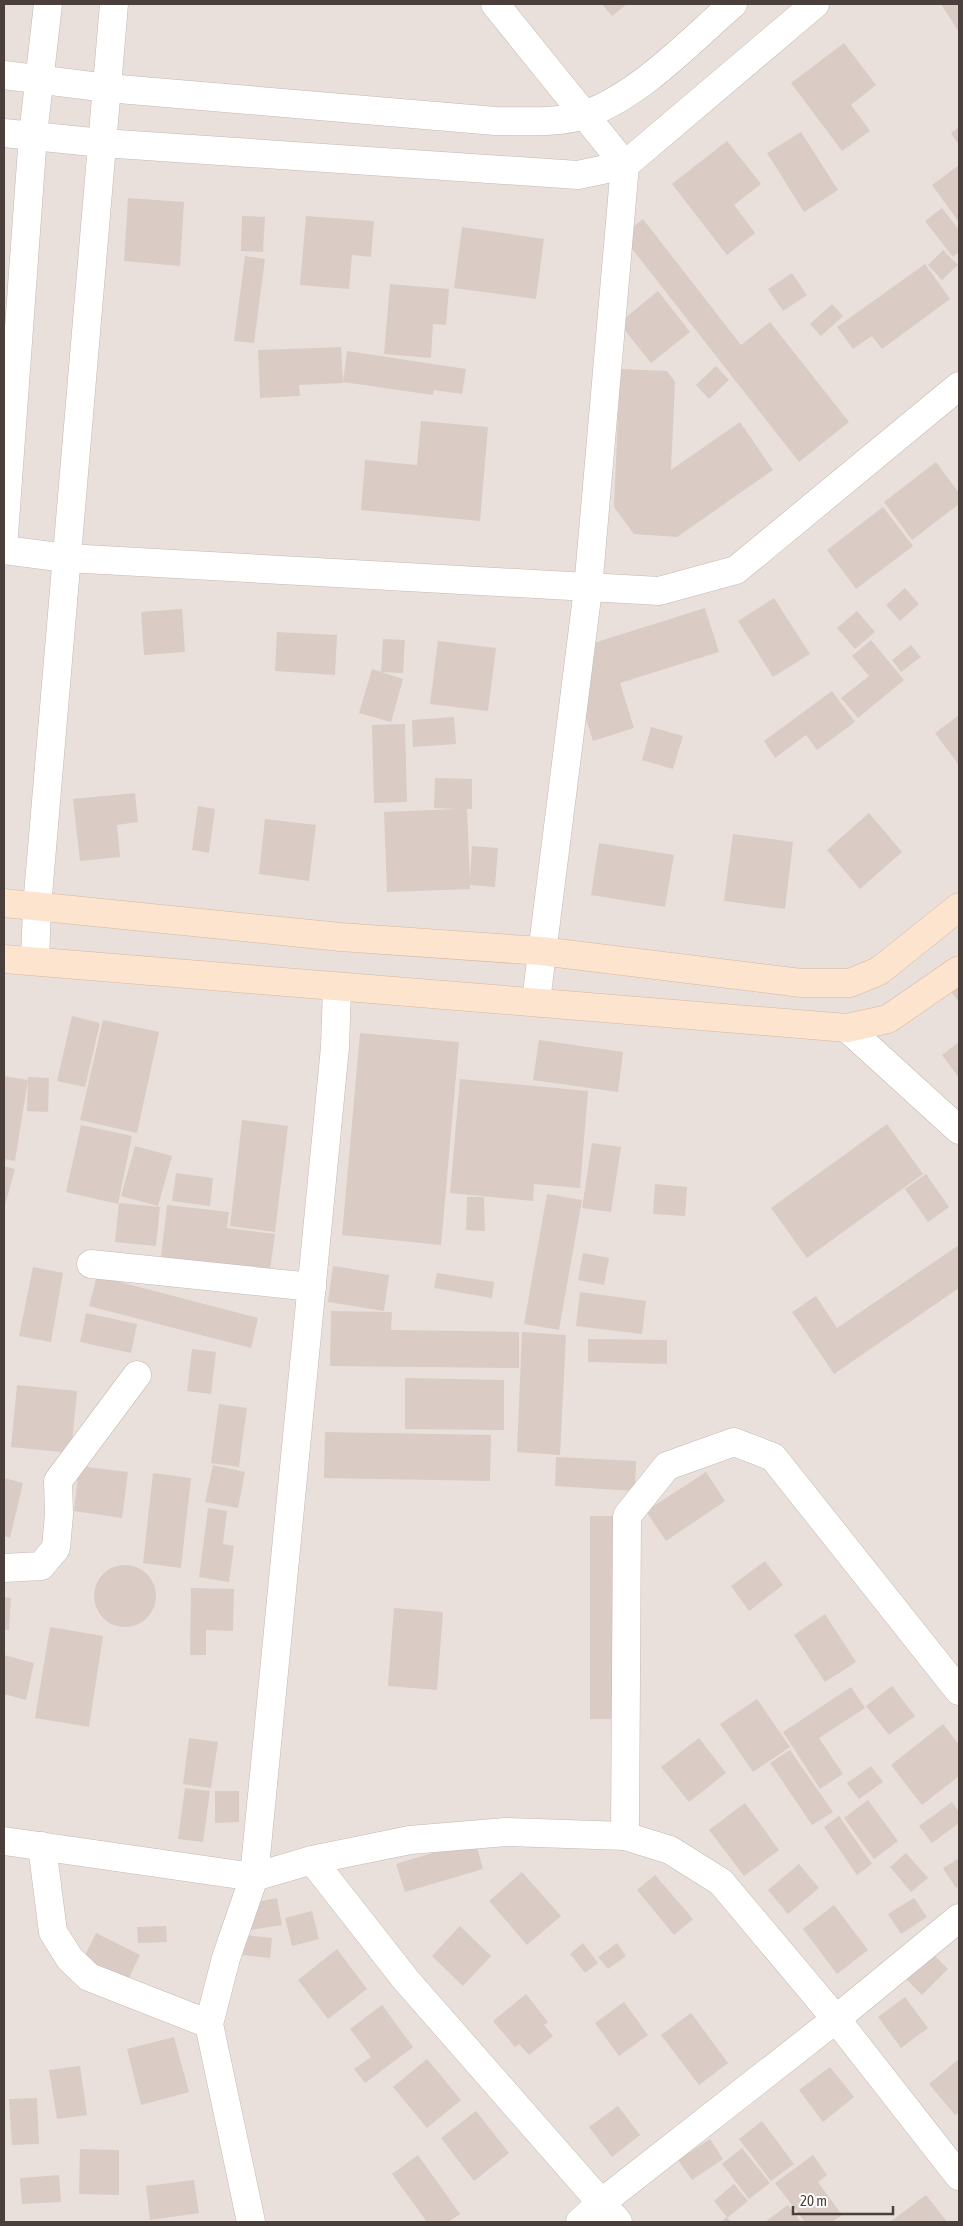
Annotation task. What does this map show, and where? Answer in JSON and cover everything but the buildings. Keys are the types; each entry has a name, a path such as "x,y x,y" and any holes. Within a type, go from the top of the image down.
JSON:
{"street":[{"path":"4,535 33,135 48,4"},
{"path":"35,961 37,907 114,4"},
{"path":"495,4 586,114 625,165 588,589 536,1001"},
{"path":"4,75 107,88 495,121 553,120 586,114 631,92 733,4"},
{"path":"4,133 102,143 578,176 625,165 815,4"},
{"path":"4,550 66,558 659,592 736,570 959,386"},
{"path":"4,903 340,937 542,951 801,983 850,983 878,971 959,907"},
{"path":"4,959 337,987 536,1001 847,1028 888,1019 959,970"},
{"path":"251,2222 209,2024 226,1958 254,1876 335,1047 337,987"},
{"path":"847,1028 959,1130"},
{"path":"91,1264 312,1287"},
{"path":"4,1568 41,1566 56,1548 59,1514 58,1481 137,1375"},
{"path":"625,1836 627,1516 667,1466 734,1442 773,1457 959,1691"},
{"path":"4,1841 254,1876 312,1860 410,1840 506,1832 625,1836 670,1850 721,1882 836,2019 959,2176"},
{"path":"42,1846 54,1932 70,1959 89,1977 209,2024"},
{"path":"312,1860 406,1980 610,2213"},
{"path":"580,2222 610,2213 836,2019 959,1918"}],"shaded area":[{"path":"4,4 959,4 959,2222 4,2222"}]}
